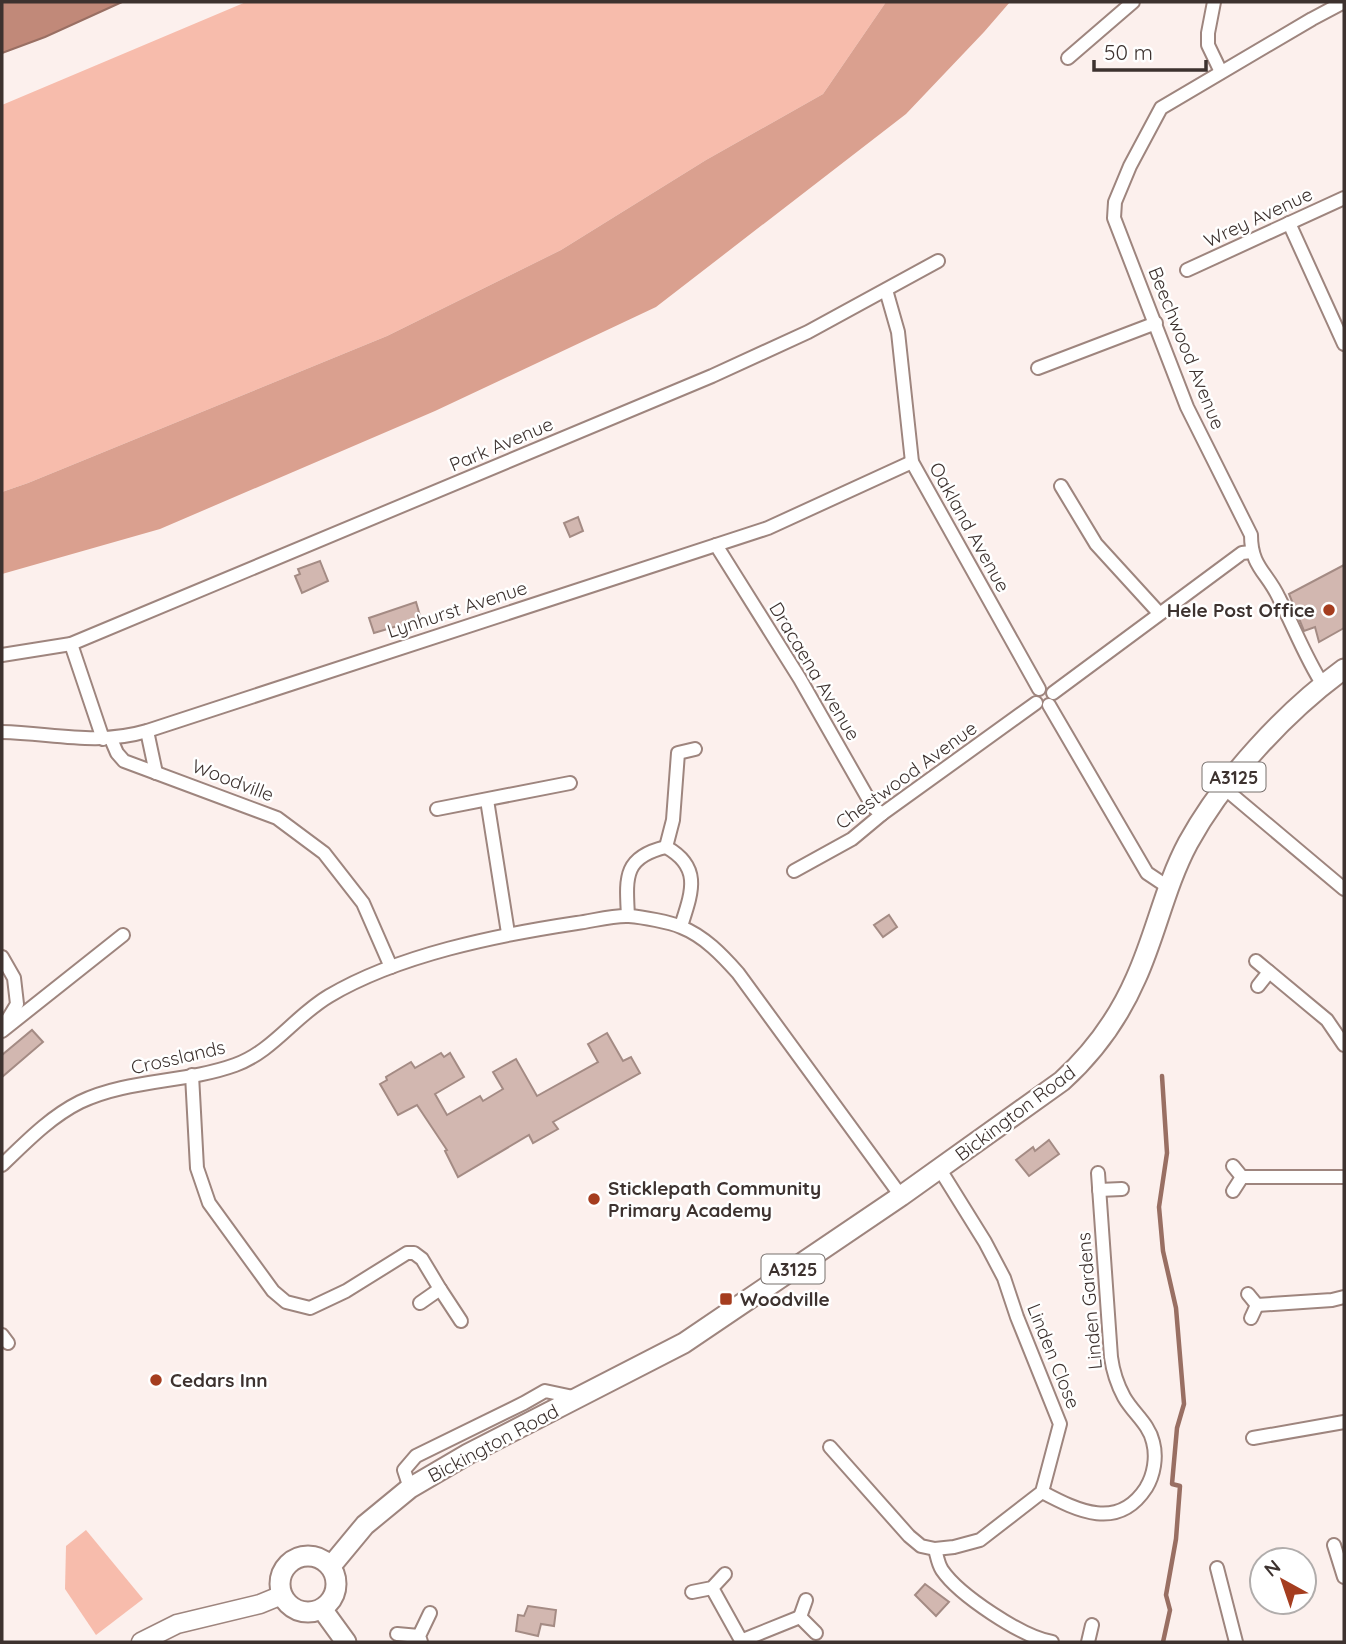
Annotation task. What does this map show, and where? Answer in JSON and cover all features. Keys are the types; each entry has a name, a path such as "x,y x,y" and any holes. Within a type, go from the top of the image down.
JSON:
{"main road":[{"name":"Bickington Road","path":"331,1566 365,1525 410,1488 468,1454 684,1343 901,1196 1032,1103 1082,1063 1104,1035 1137,976 1168,887 1189,843 1224,788 1259,748 1323,685 1344,669"},
{"path":"299,1557 323,1559 335,1574 336,1591 332,1600 323,1609 313,1613 302,1612 287,1604 282,1595 282,1574 290,1562 299,1557"},
{"path":"141,1642 177,1624 260,1604 282,1595"},
{"path":"323,1609 346,1642"}],"street":[{"path":"1068,58 1133,2"},
{"path":"1214,2 1208,45 1221,72 1344,2"},
{"name":"Beechwood Avenue","path":"1221,72 1161,108 1130,166 1115,202 1114,218 1187,407 1251,535 1251,552"},
{"name":"Wrey Avenue","path":"1187,270 1344,198"},
{"path":"1289,223 1344,344"},
{"name":"Park Avenue","path":"2,655 71,645 712,376 808,332 938,261"},
{"name":"Oakland Avenue","path":"887,290 898,332 912,462 1040,688 1035,694 1046,701"},
{"path":"1038,368 1156,323"},
{"name":"Lynhurst Avenue","path":"2,732 107,739 146,732 768,528 912,462"},
{"path":"1061,486 1097,544 1158,613"},
{"name":"Dracaena Avenue","path":"716,545 800,679 873,807 882,814"},
{"path":"1251,552 1279,597 1308,662 1323,685"},
{"name":"Chestwood Avenue","path":"794,871 852,839 882,814 1046,701 1158,613 1242,553 1251,552"},
{"path":"71,645 107,739"},
{"path":"1046,701 1147,873 1168,887"},
{"path":"146,732 156,773"},
{"name":"Woodville","path":"107,739 124,761 277,818 324,853 363,903 391,967"},
{"path":"666,847 673,820 678,753 695,749"},
{"path":"437,809 570,783"},
{"path":"1224,788 1344,889"},
{"path":"487,800 508,933"},
{"path":"628,916 629,871 638,857 666,847 687,862 692,876 687,909 681,926"},
{"path":"391,967 508,933 628,916 681,926 714,947 738,974 901,1196"},
{"path":"2,1031 122,935"},
{"path":"2,957 14,978 17,1004 2,1031"},
{"path":"1256,961 1327,1020 1344,1045"},
{"name":"Crosslands","path":"5,1162 53,1118 81,1102 109,1093 235,1065 257,1054 326,998 356,981 391,967"},
{"path":"1258,986 1269,972"},
{"path":"192,1075 197,1168 209,1203 273,1291 286,1302 310,1308 346,1291 407,1253 414,1253 422,1259 461,1321"},
{"name":"Linden Close","path":"939,1168 1004,1278 1060,1424 1042,1492"},
{"path":"1233,1191 1238,1171 1344,1177"},
{"name":"Linden Gardens","path":"1042,1492 1087,1513 1104,1515 1121,1511 1138,1501 1154,1467 1156,1454 1153,1440 1144,1422 1125,1399 1115,1378 1111,1357 1098,1174"},
{"path":"1100,1190 1122,1189"},
{"path":"420,1303 440,1289"},
{"path":"1248,1294 1254,1311 1344,1297"},
{"path":"1253,1438 1344,1422"},
{"path":"830,1447 909,1536 921,1546 935,1549 980,1540 1042,1492"},
{"path":"1334,1545 1342,1562 1344,1577"},
{"path":"935,1549 941,1568 954,1585 984,1608 1023,1630 1052,1642"},
{"path":"1217,1568 1236,1642"},
{"path":"692,1592 712,1588 725,1574"},
{"path":"712,1588 742,1641 800,1617 806,1600"},
{"path":"397,1634 420,1639 430,1614"},
{"path":"800,1617 816,1633"},
{"path":"1088,1642 1092,1625"}],"shaded area":[{"path":"2,2 122,2 2,53"},
{"path":"246,2 886,2 823,94 706,160 561,250 387,336 2,492 2,105"},
{"path":"886,2 1010,2 906,114 656,307 435,411 160,529 2,574 2,492 387,336 561,250 706,160 823,94"},
{"path":"86,1530 143,1599 96,1635 65,1589 66,1546"}],"building":[{"path":"578,517 583,531 570,537 564,523"},
{"path":"320,561 328,581 302,593 295,576 300,574 298,569"},
{"path":"1344,565 1344,628 1319,642 1315,627 1304,631 1289,594"},
{"path":"416,602 421,619 374,633 369,618"},
{"path":"889,915 897,927 883,937 874,925"},
{"path":"32,1030 43,1042 2,1077 2,1055"},
{"path":"607,1033 623,1061 631,1057 640,1073 553,1122 558,1129 533,1143 529,1135 458,1177 445,1151 447,1150 417,1105 398,1115 380,1084 387,1080 386,1077 411,1062 415,1068 441,1053 444,1057 450,1053 464,1077 435,1094 447,1115 480,1096 483,1101 503,1089 493,1072 516,1059 537,1096 598,1062 588,1044"},
{"path":"1049,1140 1059,1154 1029,1176 1016,1160 1033,1147 1035,1151"},
{"path":"925,1584 949,1602 936,1616 915,1595"},
{"path":"528,1606 556,1610 554,1626 541,1624 538,1636 516,1631 518,1615 524,1616"}],"waterway":[{"path":"1162,1076 1167,1153 1159,1207 1163,1251 1176,1308 1184,1404 1177,1428 1172,1484 1180,1486 1176,1539 1166,1595 1170,1610 1163,1642"}],"place":[{"name":"Hele Post Office","path":"1329,610"},
{"name":"Sticklepath Community Primary Academy","path":"594,1199"},
{"name":"Woodville","path":"726,1299"},
{"name":"Cedars Inn","path":"156,1380"}]}
